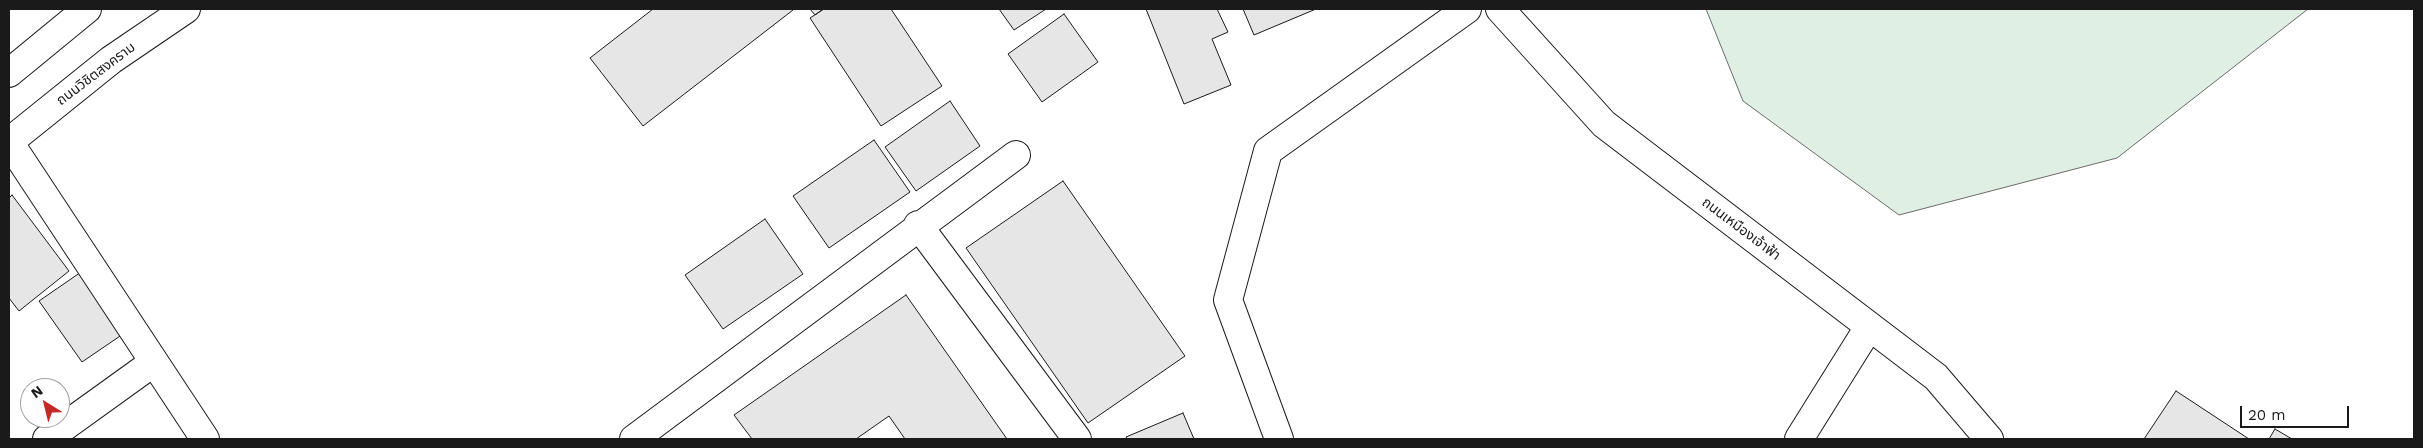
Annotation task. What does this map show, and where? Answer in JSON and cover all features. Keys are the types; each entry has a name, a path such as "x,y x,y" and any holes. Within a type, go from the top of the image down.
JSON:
{"street":[{"path":"9,72 87,9"},
{"name":"ถนนวิชิตสงคราม","path":"9,142 111,60 186,9"},
{"path":"1279,439 1228,300 1268,151 1467,9"},
{"name":"ถนนเหมืองเจ้าฟ้า","path":"1500,9 1604,124 1936,377 1990,439"},
{"path":"9,142 205,439"},
{"path":"634,439 918,225 1016,154"},
{"path":"918,225 1077,439"},
{"path":"1799,439 1870,327"},
{"path":"47,439 154,362"}],"green space":[{"path":"1706,9 2308,9 2117,158 1899,215 1743,101"}],"building":[{"path":"653,9 793,10 643,126 590,58"},
{"path":"810,9 823,9 815,15"},
{"path":"824,9 891,9 942,86 881,126 810,18"},
{"path":"999,9 1046,9 1014,30"},
{"path":"1146,9 1217,9 1228,32 1212,39 1231,85 1184,104"},
{"path":"1243,9 1316,9 1254,35"},
{"path":"1064,14 1098,62 1042,102 1008,54"},
{"path":"950,101 980,146 916,191 885,147"},
{"path":"874,140 910,192 829,248 793,196"},
{"path":"1063,181 1185,356 1088,423 966,248"},
{"path":"12,195 69,271 19,311 9,298 9,198"},
{"path":"765,219 803,274 723,329 685,275"},
{"path":"84,270 126,332 82,362 39,301"},
{"path":"906,295 1007,439 905,439 889,416 856,439 752,439 734,415"},
{"path":"2176,391 2249,439 2144,439"},
{"path":"1183,413 1194,439 1127,439 1126,437"},
{"path":"2275,429 2292,439 2269,439"}]}
